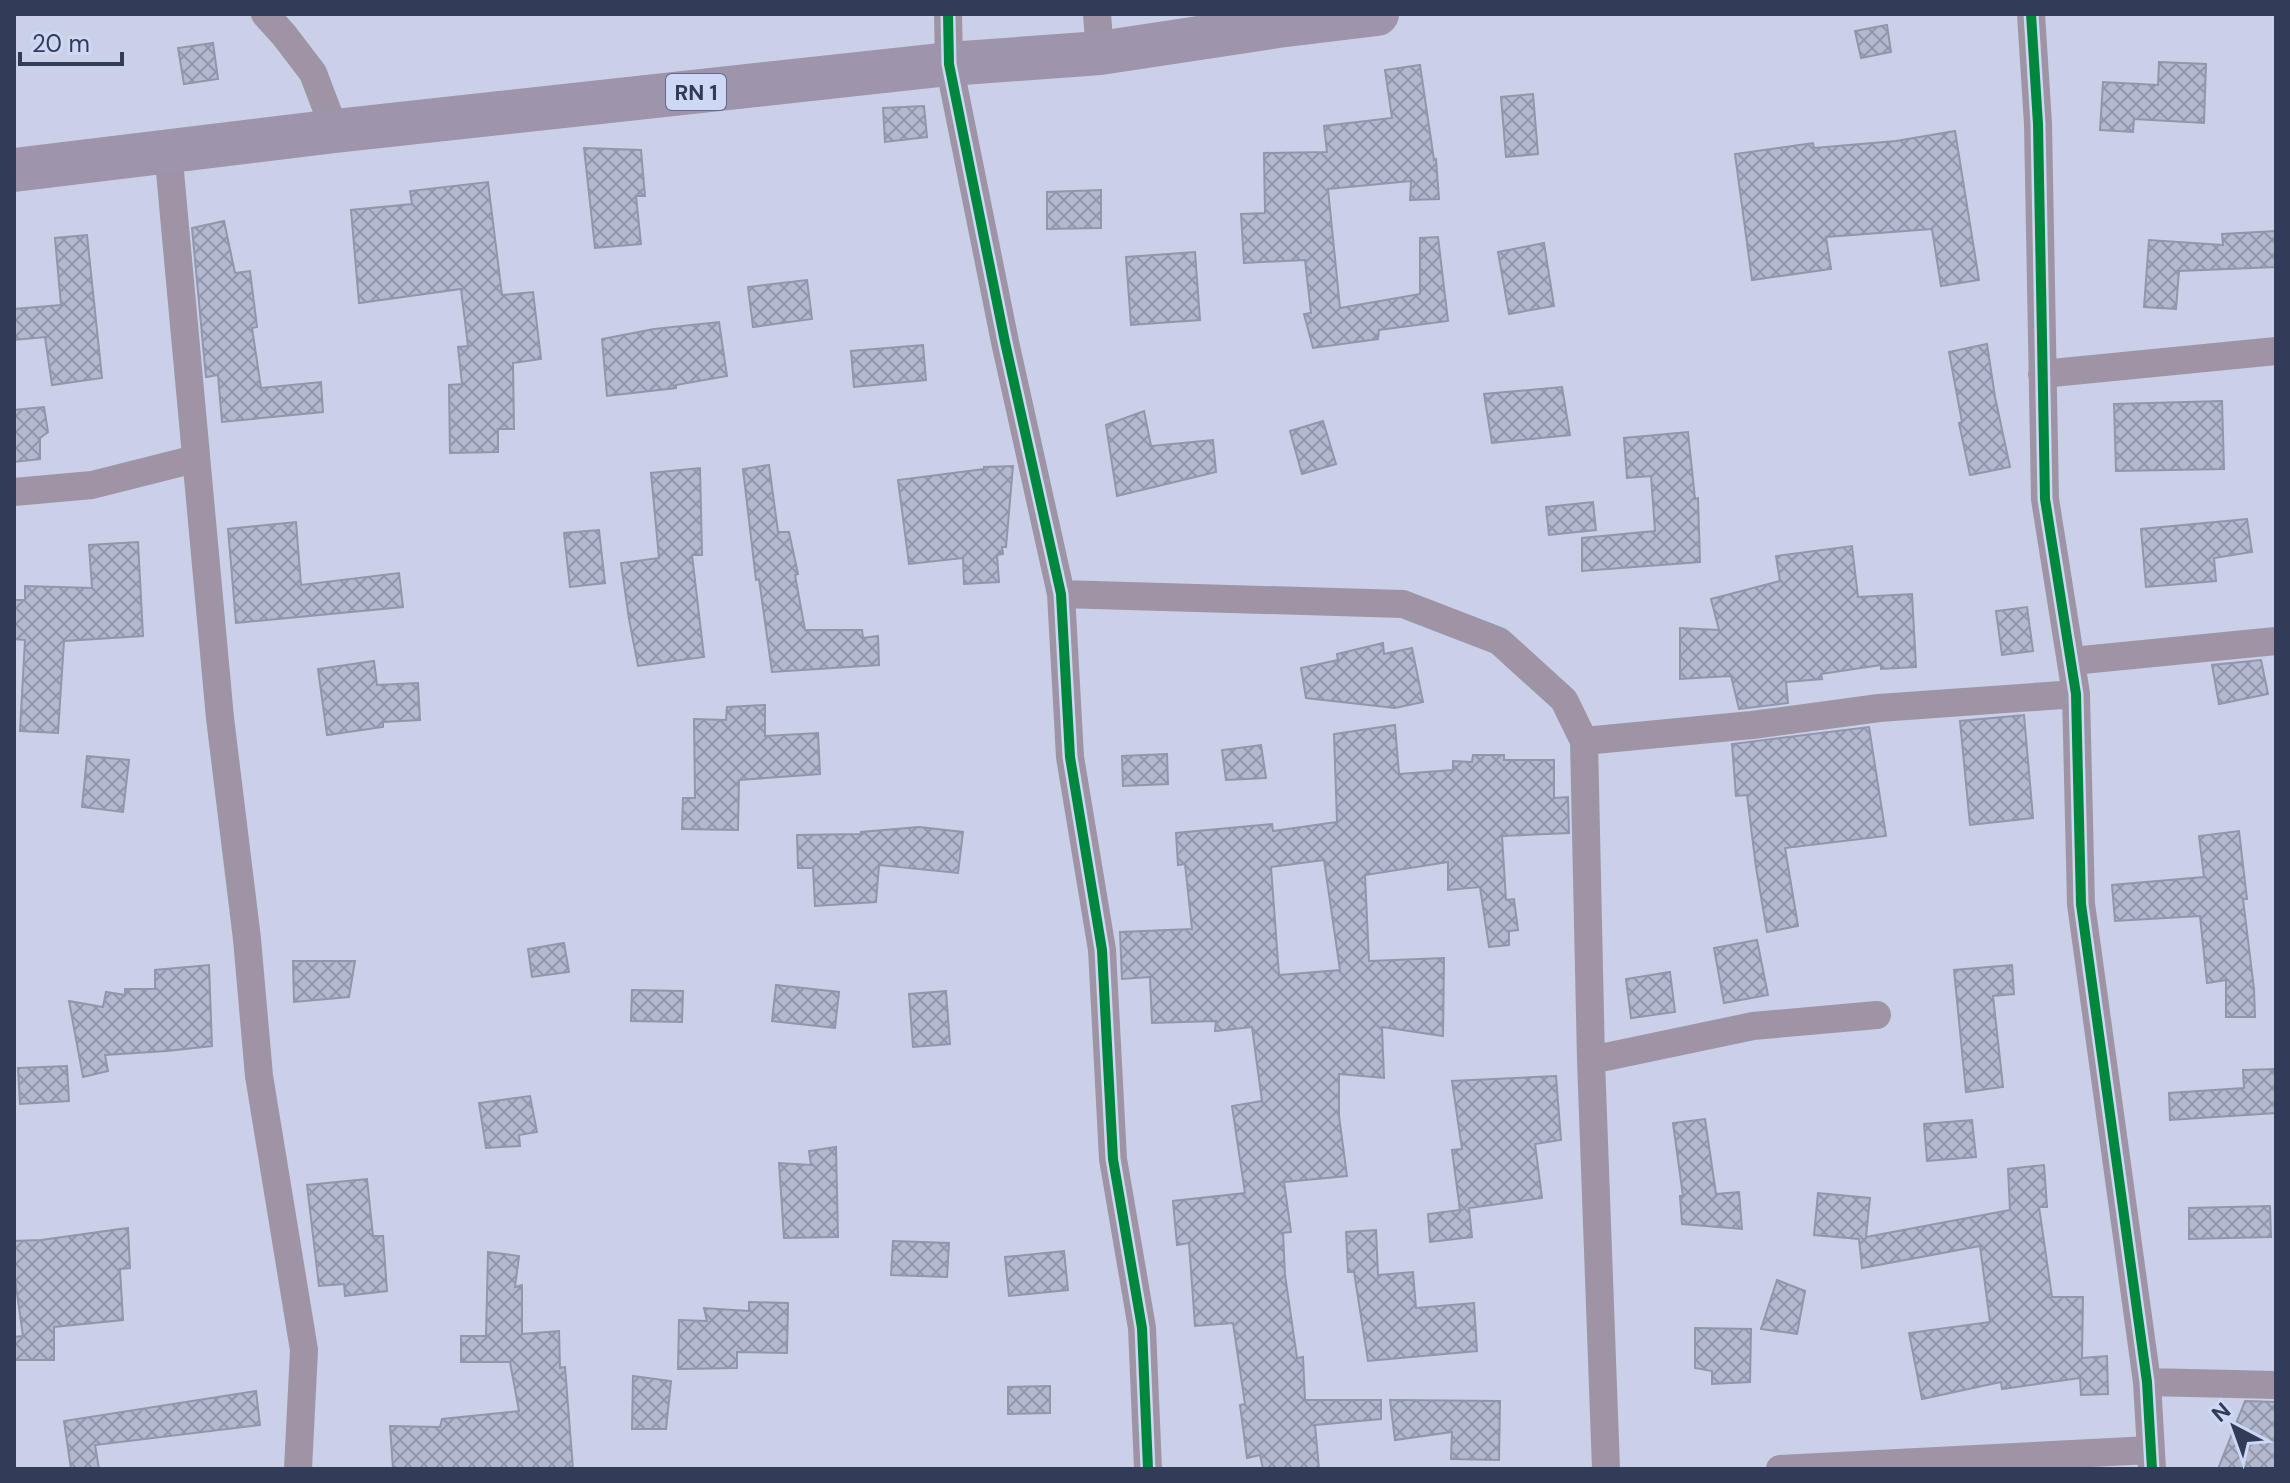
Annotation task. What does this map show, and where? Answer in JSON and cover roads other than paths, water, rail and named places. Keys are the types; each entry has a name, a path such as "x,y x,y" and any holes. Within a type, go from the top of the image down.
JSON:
{"main road":[{"name":"RN 1","path":"14,170 335,131 949,64 1098,34 1377,14"}],"street":[{"path":"265,14 313,73 335,131"},
{"path":"948,14 949,64 1005,342 1061,594 1070,757 1102,950 1113,1159 1142,1328 1148,1469"},
{"path":"1780,1469 2151,1460 2147,1382 2081,904 2076,694 2045,499 2038,124 2031,14"},
{"path":"168,150 220,718 247,939 259,1076 304,1350 298,1469"},
{"path":"2042,374 2276,351"},
{"path":"14,492 92,485 195,459"},
{"path":"1061,594 1403,604 1499,641 1564,700 1584,741 1591,1060 1606,1469"},
{"path":"2072,661 2276,641"},
{"path":"1584,741 1752,725 1879,708 2076,694"},
{"path":"1591,1060 1753,1026 1877,1015"},
{"path":"2147,1382 2276,1385"}]}
